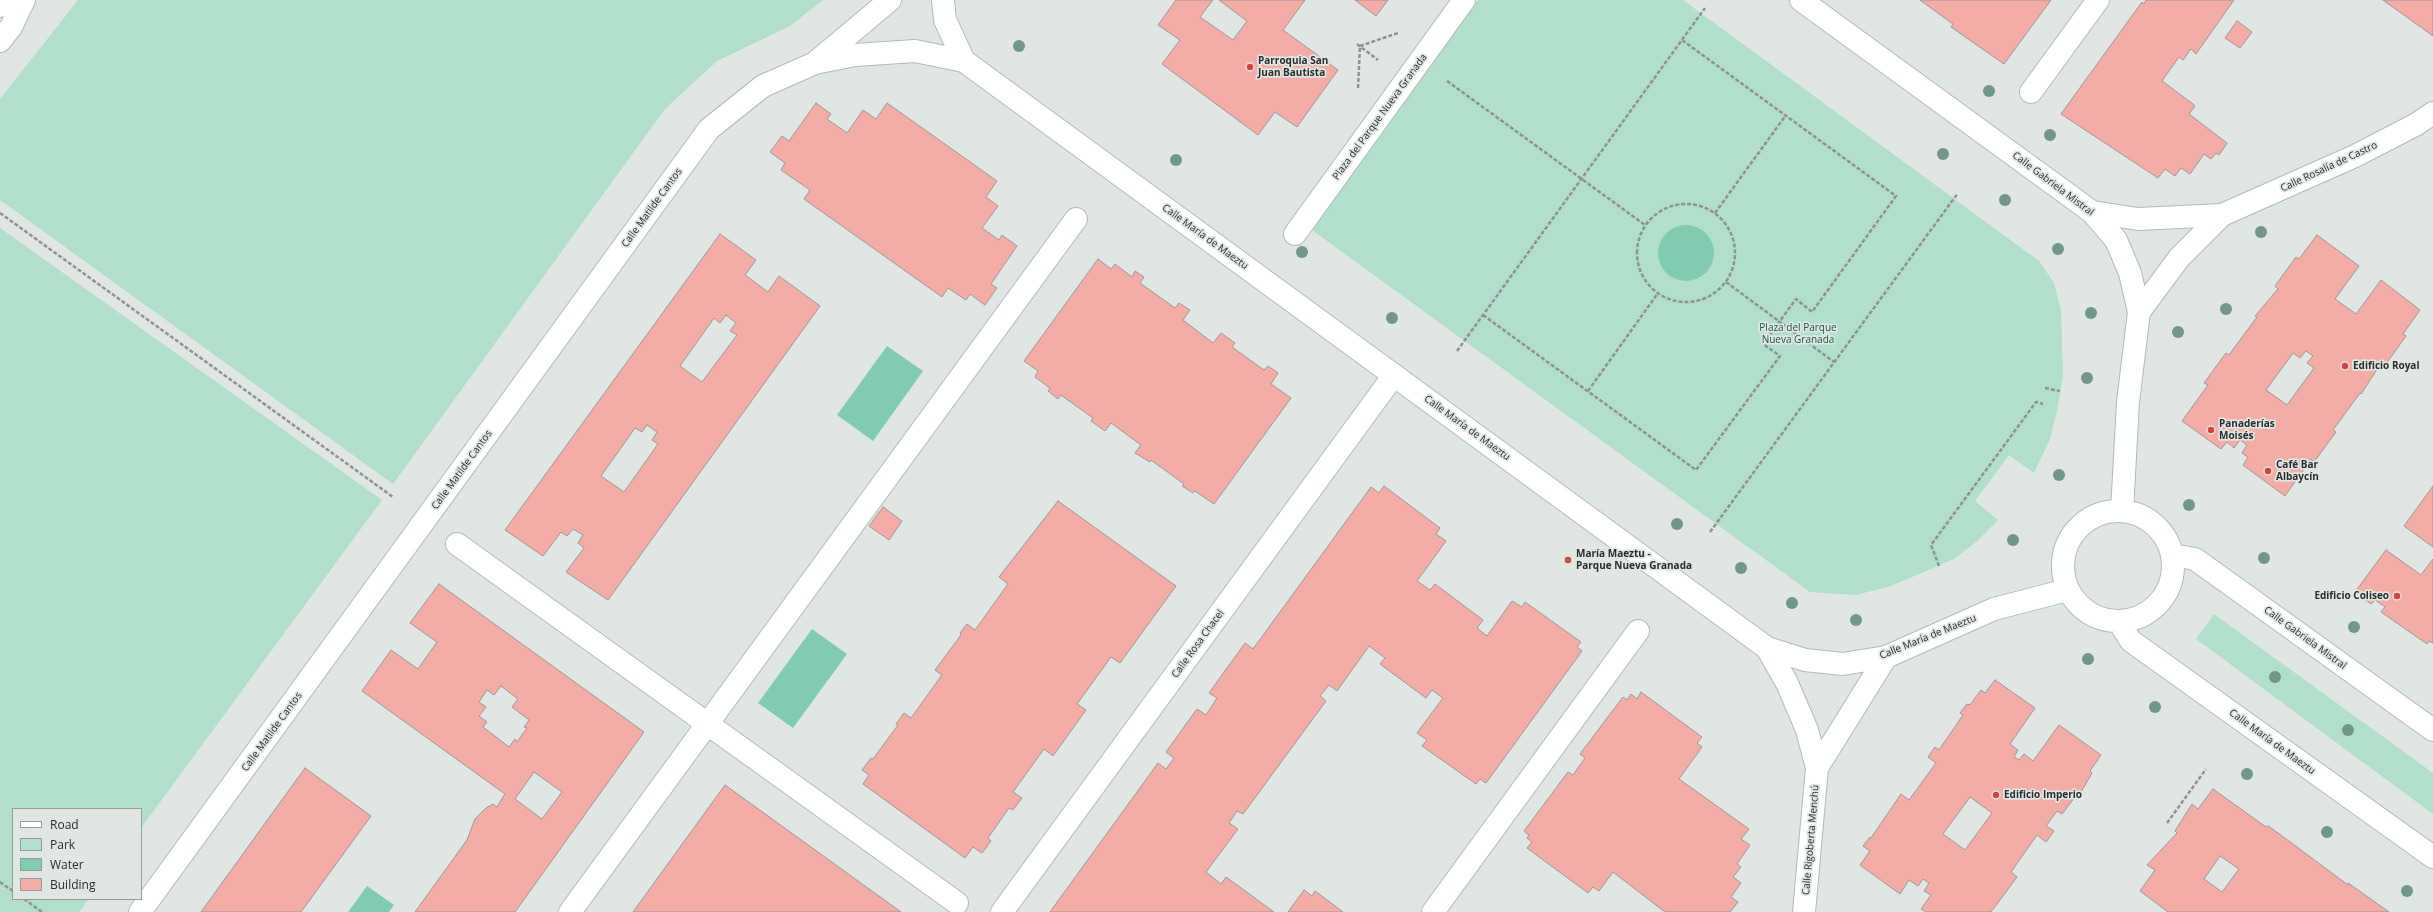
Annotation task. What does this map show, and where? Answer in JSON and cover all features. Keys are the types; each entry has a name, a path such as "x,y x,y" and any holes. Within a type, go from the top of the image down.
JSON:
{"street":[{"path":"0,6 14,0"},
{"path":"0,41 11,27 24,0"},
{"name":"Calle Matilde Cantos","path":"815,63 890,0"},
{"name":"Calle María de Maeztu","path":"944,0 945,20 964,61 1767,648 1805,660 1843,664 1886,657 1994,610 2067,590"},
{"name":"Plaza del Parque Nueva Granada","path":"1295,234 1464,0"},
{"name":"Calle Gabriela Mistral","path":"1801,0 2092,212 2116,240 2130,272 2139,312 2126,415 2122,511"},
{"path":"2031,92 2098,0"},
{"name":"Calle Matilde Cantos","path":"140,912 710,129 763,86 815,63 856,55 915,51 964,61"},
{"name":"Calle Rosalía de Castro","path":"2139,312 2178,258 2222,215 2355,156 2416,124 2433,113"},
{"name":"Calle Rosalía de Castro","path":"2092,212 2138,219 2222,215"},
{"path":"570,912 1076,219"},
{"name":"Calle Rosa Chacel","path":"1002,912 1394,375"},
{"path":"2122,511 2140,515 2156,526 2167,539 2172,555 2172,578 2162,600 2150,612 2135,619 2119,622 2104,620 2090,614 2077,604 2067,590 2062,569 2062,556 2074,531 2096,514 2122,511"},
{"path":"457,544 957,904"},
{"name":"Calle Gabriela Mistral","path":"2172,555 2195,559 2433,730"},
{"name":"Calle María de Maeztu","path":"2119,622 2131,641 2432,858"},
{"path":"1433,912 1638,631"},
{"name":"Calle Rigoberta Menchú","path":"1767,648 1787,682 1807,730 1817,768 1804,912"},
{"name":"Calle Rigoberta Menchú","path":"1817,768 1886,657"}],"path":[{"path":"1456,351 1705,8"},
{"path":"1482,315 1696,470 1780,356 1763,344 1796,299 1812,312 1896,196 1682,40"},
{"path":"1357,44 1375,58"},
{"path":"1420,61 1645,225"},
{"path":"1715,213 1786,115"},
{"path":"1710,532 1958,193"},
{"path":"1686,204 1701,206 1715,213 1727,224 1734,238 1736,253 1733,269 1726,282 1715,293 1701,300 1686,302 1671,300 1658,293 1647,282 1640,269 1637,254 1639,239 1645,225 1656,214 1671,206 1686,204"},
{"path":"0,213 394,497"},
{"path":"1726,282 1834,362"},
{"path":"1588,391 1658,293"},
{"path":"2045,388 2060,391"},
{"path":"1939,566 1931,545 2036,402 2043,404"},
{"path":"2167,823 2206,769"},
{"path":"0,882 12,890"},
{"path":"25,900 42,912"}],"green space":[{"path":"78,0 823,0 790,26 717,61 665,109 393,484 0,200 0,99"},
{"name":"Plaza del Parque Nueva Granada","path":"1478,0 1683,0 2039,261 2054,283 2061,311 2063,376 2058,406 2050,439 2034,473 2009,455 1975,501 1998,520 1977,541 1954,559 1891,586 1856,595 1810,592 1312,230"},
{"path":"0,228 382,500 142,827 142,808 12,808 12,900 88,900 79,912 0,912"},
{"path":"2214,614 2433,773 2433,814 2196,639"}],"water":[{"path":"1680,225 1692,225 1702,229 1710,237 1714,247 1714,259 1710,269 1702,277 1692,281 1680,281 1670,277 1662,269 1658,259 1658,247 1662,237 1670,229"},
{"path":"887,346 923,371 873,441 837,415"},
{"path":"812,629 847,654 793,728 758,703"},
{"path":"367,886 394,905 389,912 348,912"}],"building":[{"name":"Parroquia San Juan Bautista","path":"1176,0 1213,0 1200,17 1233,40 1247,21 1219,0 1305,0 1283,30 1338,70 1297,127 1275,112 1258,135 1162,64 1180,40 1158,25"},
{"path":"1355,0 1388,0 1376,16"},
{"path":"1920,0 2051,0 2004,64 1951,27 1953,24"},
{"path":"2146,0 2234,0 2196,54 2191,49 2183,60 2179,57 2162,81 2195,106 2189,114 2227,143 2219,155 2216,153 2211,159 2204,154 2190,174 2181,168 2175,176 2165,169 2158,178 2061,114 2142,2 2144,4"},
{"path":"2383,0 2433,0 2433,36"},
{"path":"2237,21 2252,32 2240,48 2225,38"},
{"path":"816,103 831,114 827,119 847,133 863,110 876,119 887,103 997,181 986,197 998,206 982,228 999,240 1002,235 1017,246 991,284 997,288 985,305 970,294 966,300 948,288 942,297 804,199 810,190 781,170 785,163 770,152 782,136 789,141"},
{"path":"720,234 756,260 745,275 768,292 779,276 820,306 608,600 566,572 584,548 578,543 583,535 573,529 567,536 561,532 543,556 505,530","holes":["726,315 736,323 730,331 737,335 702,382 680,366 714,318 720,323","647,425 657,432 652,440 658,444 624,492 601,476 635,428 642,432"]},
{"name":"Edificio Royal","path":"2317,235 2359,266 2335,299 2356,314 2381,280 2420,310 2403,334 2406,336 2383,368 2380,365 2361,394 2360,393 2333,430 2336,432 2314,462 2311,459 2285,496 2243,465 2248,457 2242,453 2247,445 2240,440 2234,448 2227,442 2221,449 2182,421 2208,385 2204,383 2226,353 2229,355 2257,317 2255,316 2278,289 2275,286 2296,257 2299,259","holes":["2306,351 2313,356 2307,363 2314,368 2287,405 2266,390 2293,353 2300,358"]},
{"path":"1098,259 1111,269 1115,264 1132,277 1135,271 1144,277 1140,283 1175,308 1179,303 1190,310 1183,320 1213,343 1221,333 1235,343 1232,347 1264,370 1268,366 1278,373 1271,384 1291,398 1214,504 1195,491 1193,493 1182,486 1184,484 1151,460 1150,462 1135,453 1141,445 1111,423 1105,431 1091,421 1093,418 1061,395 1058,399 1048,391 1050,388 1035,377 1038,371 1024,361"},
{"path":"1384,486 1440,528 1436,534 1446,541 1417,581 1430,590 1435,584 1483,620 1477,628 1487,636 1512,601 1522,607 1525,602 1581,642 1577,647 1582,651 1486,783 1480,779 1476,784 1422,746 1427,740 1417,733 1443,698 1432,690 1426,698 1380,664 1385,658 1369,646 1337,691 1329,685 1320,696 1326,701 1243,814 1237,811 1229,823 1238,829 1206,872 1221,884 1226,877 1274,912 1050,912 1158,763 1166,769 1174,758 1166,752 1197,709 1206,715 1217,698 1209,693 1245,643 1253,649 1371,487 1379,493"},
{"path":"2433,486 2433,547 2404,526"},
{"path":"1058,501 1176,586 1120,663 1111,657 1077,704 1086,710 1053,756 1044,749 1013,792 1022,798 1013,810 1009,808 988,838 991,841 982,853 973,847 965,858 863,784 869,775 862,770 871,758 873,759 898,725 896,724 904,713 911,718 942,675 935,670 961,635 960,633 967,624 975,630 1008,584 999,577"},
{"path":"883,507 902,521 889,540 869,526"},
{"name":"Edificio Coliseo","path":"2386,550 2421,575 2433,559 2433,643 2429,641 2427,644 2381,612 2385,607 2375,600 2371,604 2355,592"},
{"path":"439,584 644,732 515,912 415,912 467,840 475,819 486,808 493,804 497,807 505,794 362,691 391,650 418,669 437,642 410,623","holes":["501,686 518,699 512,707 529,720 524,727 527,728 517,742 515,739 509,747 483,727 487,722 479,716 486,707 479,702 487,690 494,695","534,772 562,792 542,819 515,799"]},
{"name":"Edificio Imperio","path":"1995,680 2035,708 2010,744 2018,750 2014,757 2019,760 2024,754 2033,761 2059,725 2101,755 2090,771 2092,773 2077,799 2075,797 2062,814 2057,811 2046,826 2054,831 2046,842 2037,835 2011,872 2017,877 1991,912 1926,912 1921,909 1931,895 1924,891 1929,883 1923,879 1918,886 1909,880 1900,894 1860,865 1870,851 1863,846 1870,837 1871,838 1901,794 1909,800 1936,763 1928,757 1935,747 1939,750 1963,715 1960,713 1967,704 1970,705 1981,690 1985,693","holes":["1970,797 1992,813 1965,850 1943,834"]},
{"path":"1641,692 1702,737 1697,743 1702,747 1679,779 1749,829 1741,839 1750,845 1737,864 1741,867 1733,877 1741,883 1731,897 1738,902 1730,912 1665,912 1613,872 1599,891 1593,887 1588,893 1527,848 1532,842 1527,838 1529,835 1524,831 1568,772 1573,775 1585,758 1580,754 1623,697 1627,700 1631,694 1637,699"},
{"path":"305,768 371,816 301,912 201,912"},
{"path":"725,785 901,912 633,912"},
{"path":"2213,789 2266,827 2268,826 2274,830 2348,885 2348,883 2389,912 2168,912 2140,891 2155,870 2147,865 2177,833 2175,831 2192,804 2198,809","holes":["2220,856 2239,869 2222,892 2204,879"]},
{"path":"1304,890 1312,896 1315,891 1343,912 1288,912"}],"place":[{"name":"Parroquia San Juan Bautista","path":"1250,67"},
{"name":"Edificio Royal","path":"2345,366"},
{"name":"Panaderías Moisés","path":"2211,430"},
{"name":"Café Bar Albaycín","path":"2268,471"},
{"name":"María Maeztu - Parque Nueva Granada","path":"1568,560"},
{"name":"Edificio Coliseo","path":"2397,596"},
{"name":"Edificio Imperio","path":"1996,795"}]}
